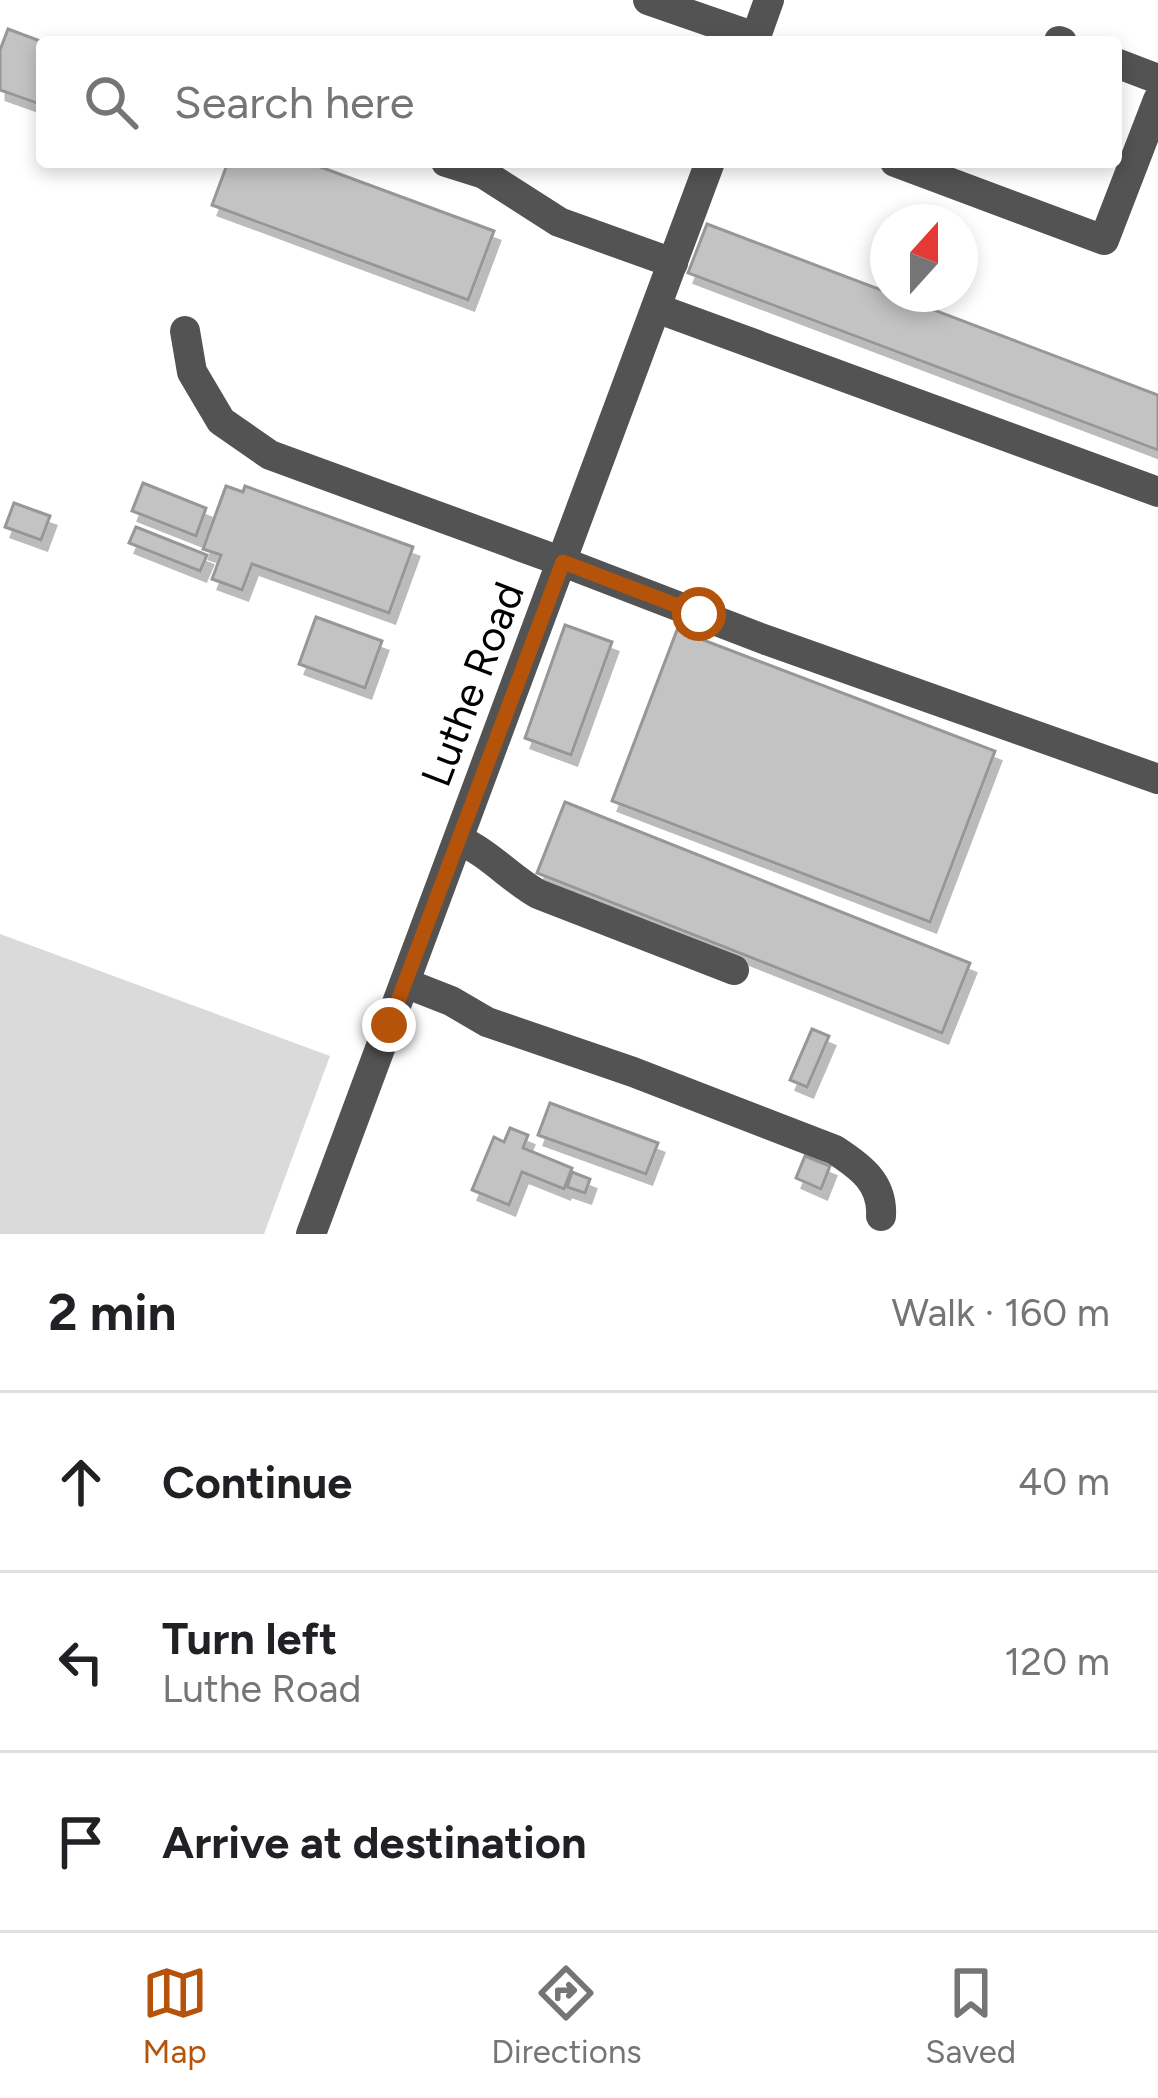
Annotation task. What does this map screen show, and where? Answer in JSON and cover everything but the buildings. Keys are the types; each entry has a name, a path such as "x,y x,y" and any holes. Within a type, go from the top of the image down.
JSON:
{"street":[{"path":"648,0 743,36"},
{"path":"756,36 769,0"},
{"path":"1122,65 1158,79"},
{"path":"911,168 1104,240 1126,154 1158,100"},
{"path":"465,168 484,174 559,222 673,262"},
{"name":"Luthe Road","path":"310,1234 708,168"},
{"path":"656,308 1158,492"},
{"path":"185,331 192,372 221,421 270,455 766,640 1158,779"},
{"path":"459,840 538,894 734,970"},
{"path":"405,983 452,1001 488,1022 835,1150 863,1169 877,1188 881,1216"}],"shaded area":[{"path":"0,934 330,1056 264,1234 0,1234"}],"route":[{"path":"389,1025 563,562 699,614"}]}
